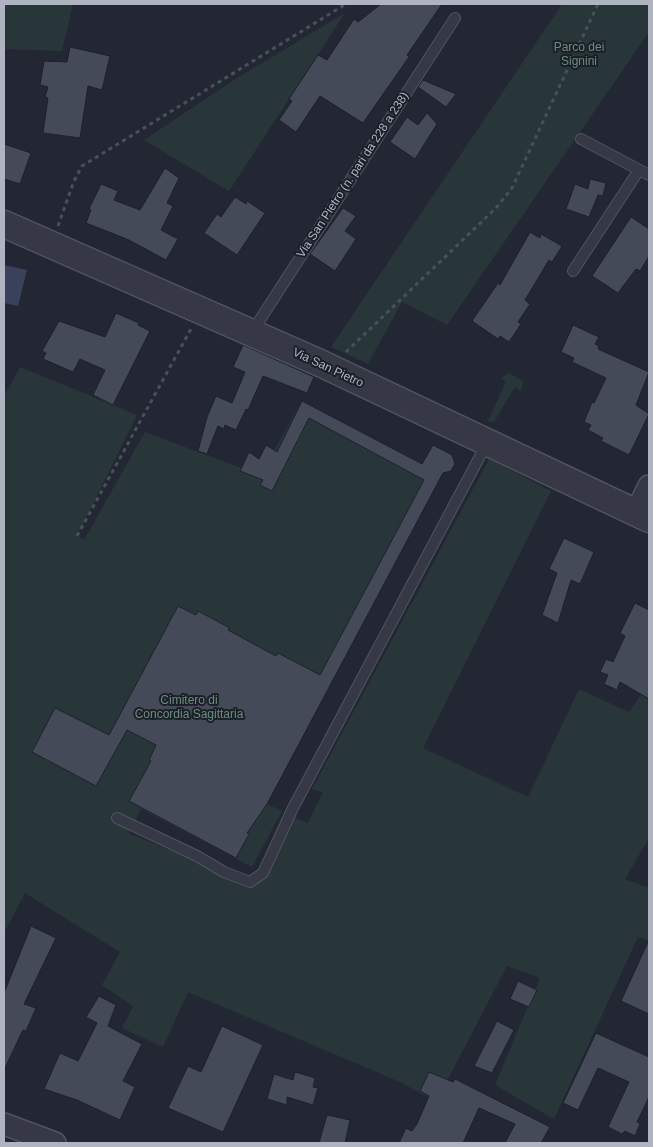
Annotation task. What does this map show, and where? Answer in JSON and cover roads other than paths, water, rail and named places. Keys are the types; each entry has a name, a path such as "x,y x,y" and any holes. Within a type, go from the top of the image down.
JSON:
{"street":[{"name":"Via San Pietro","path":"4,224 251,333 642,515"},
{"path":"642,515 649,486"},
{"path":"4,1124 55,1143"}],"lane":[{"name":"Via San Pietro (n. pari da 228 a 238)","path":"251,333 455,18"},
{"path":"580,139 649,175"},
{"path":"573,271 640,170"},
{"path":"117,818 197,856 224,872 250,882 263,873 293,808 486,443"}],"water":[{"path":"4,265 27,270 18,306 4,303"}],"park label":[{"name":"Parco dei Signini","path":"579,55"},
{"name":"Cimitero di Concordia Sagittaria","path":"189,708"}]}
